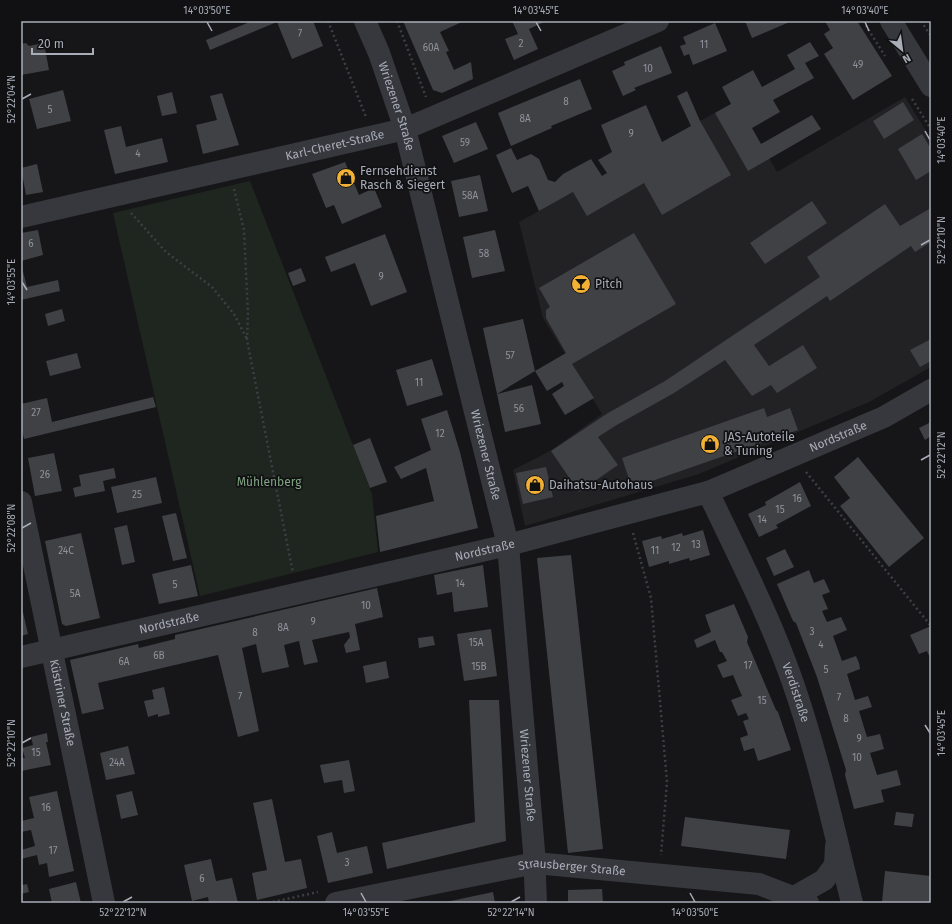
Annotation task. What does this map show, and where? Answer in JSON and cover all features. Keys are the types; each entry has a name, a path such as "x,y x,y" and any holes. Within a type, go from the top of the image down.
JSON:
{"street":[{"name":"Wriezener Straße","path":"365,21 379,53 404,129 508,545 535,863 536,903"},
{"name":"Karl-Cheret-Straße","path":"21,217 404,129 658,21"},
{"path":"891,21 931,86"},
{"name":"Nordstraße","path":"21,657 508,545 708,492 884,417 931,390"},
{"name":"Verdistraße","path":"708,492 764,607 793,684 816,759 852,903"},
{"name":"Küstriner Straße","path":"21,502 104,903"},
{"path":"801,900 824,880 835,865 836,841"},
{"name":"Strausberger Straße","path":"336,903 535,863 759,884 801,900"}],"path":[{"path":"328,21 366,118 370,137"},
{"path":"397,21 428,102"},
{"path":"921,21 931,36"},
{"path":"229,170 244,230 248,314 247,340 297,594"},
{"path":"116,195 166,252 212,287 234,314 247,340"},
{"path":"793,456 931,626"},
{"path":"628,513 650,598 667,782 660,874"}],"shaded area":[{"path":"905,97 931,139 931,367 869,402 699,474 525,526 513,470 550,451 602,414 543,318 519,222 736,101 777,172"}],"green space":[{"name":"Mühlenberg","path":"250,181 372,494 378,552 200,596 113,213"}],"building":[{"path":"252,21 313,21 323,46 292,59 277,22 210,50 206,40"},
{"path":"403,21 464,21 440,32 449,51 446,52 454,70 471,62 473,79 442,93 433,90"},
{"path":"512,21 544,22 529,29 538,49 514,60 505,39 518,34"},
{"path":"745,21 792,21 752,38"},
{"path":"825,21 857,21 892,76 853,100 824,54 833,48 824,34 830,30"},
{"path":"715,23 727,51 693,65 689,54 684,56 680,46 686,44 683,37"},
{"path":"810,42 819,56 805,63 814,78 773,100 780,112 752,128 761,144 812,115 821,129 748,171 715,113 731,104 722,87 753,70 762,87 795,69 787,55"},
{"path":"26,43 29,46 44,43 49,70 21,75 21,44"},
{"path":"661,46 672,73 634,88 636,90 623,96 612,71 625,65 624,62"},
{"path":"580,79 592,109 551,126 552,128 511,146 498,113"},
{"path":"63,90 71,121 37,129 29,99"},
{"path":"687,91 700,121 731,175 662,215 644,183 587,216 573,192 539,211 528,186 512,193 496,155 511,148 517,160 531,154 539,159 548,180 555,182 563,174 591,159 602,176 607,173 598,160 612,152 601,125 646,105 662,142 691,126 677,96"},
{"path":"172,92 177,113 162,116 157,96"},
{"path":"222,93 239,145 203,154 196,125 217,120 210,96"},
{"path":"903,102 914,120 884,139 873,121"},
{"path":"476,122 488,149 454,163 442,136"},
{"path":"121,126 126,147 162,138 168,162 115,174 104,130"},
{"path":"922,134 931,149 931,171 916,180 898,149"},
{"path":"345,162 359,195 374,188 382,207 342,224 334,205 326,208 312,174"},
{"path":"37,164 43,192 26,195 21,168"},
{"path":"480,175 488,211 459,217 451,181"},
{"path":"812,201 827,223 765,264 750,243"},
{"path":"885,204 900,226 931,208 931,242 915,252 911,246 830,301 827,296 754,345 769,366 803,345 817,368 777,393 771,385 752,396 725,360 674,393 598,437 618,465 579,492 551,451 608,413 665,381 820,277 807,257"},
{"path":"38,230 43,255 21,261 21,233"},
{"path":"495,230 505,271 472,278 463,237"},
{"path":"634,233 676,304 572,364 594,398 565,415 552,394 564,386 562,382 547,391 535,371 566,353 546,318 546,310 550,307 539,288"},
{"path":"385,234 407,292 371,306 355,263 331,272 325,257"},
{"path":"21,264 27,287 58,280 60,291 21,300"},
{"path":"301,268 306,281 293,286 288,273"},
{"path":"62,309 65,321 48,326 45,314"},
{"path":"523,319 535,371 497,394 483,328"},
{"path":"931,339 931,361 920,367 910,350"},
{"path":"77,353 81,368 50,376 46,361"},
{"path":"432,359 443,395 407,406 396,370"},
{"path":"532,385 541,424 505,432 497,394"},
{"path":"153,397 156,407 24,439 21,425 21,404 47,398 52,422"},
{"name":"JAS-Autoteile & Tuning","path":"764,408 767,417 790,408 798,430 632,488 622,458"},
{"path":"447,410 460,452 478,528 380,552 376,516 434,501 426,468 401,479 394,467 431,450 421,419"},
{"path":"931,422 931,436 925,440 919,428"},
{"path":"370,438 387,482 370,488 353,445"},
{"path":"54,453 62,491 35,496 28,458"},
{"path":"858,457 924,538 889,567 840,506 850,498 834,477"},
{"name":"Daihatsu-Autohaus","path":"546,467 553,497 523,504 516,473"},
{"path":"114,468 116,478 103,481 105,491 75,497 73,488 81,486 79,475"},
{"path":"156,477 162,503 117,513 111,487"},
{"path":"800,482 811,506 776,525 778,528 759,537 748,514 766,505 765,502"},
{"path":"176,513 187,558 173,561 162,516"},
{"path":"127,525 135,562 122,565 114,528"},
{"path":"703,530 710,555 690,561 689,558 669,564 669,561 649,567 642,541 661,536 662,539 682,533 683,536"},
{"path":"81,533 100,618 66,626 62,624 45,541"},
{"path":"785,549 794,567 774,576 766,558"},
{"path":"571,555 603,849 568,853 537,558"},
{"path":"191,565 198,596 159,604 152,574"},
{"path":"483,565 488,607 454,612 452,592 437,595 434,575"},
{"path":"809,570 814,583 824,579 830,592 822,595 828,609 822,611 827,622 841,617 847,630 833,636 842,661 856,656 859,663 860,669 847,674 855,700 868,696 872,707 859,711 867,737 880,734 884,749 870,753 877,775 897,770 901,785 881,790 884,802 854,809 845,775 846,770 817,677 796,623 793,621 777,584"},
{"path":"377,588 383,617 355,624 360,650 346,653 344,645 350,637 349,632 312,640 318,662 304,665 299,641 284,645 289,667 262,673 256,644 242,648 259,731 238,737 218,655 98,683 104,709 82,714 70,660 138,644 139,648 175,639 175,635"},
{"path":"21,604 28,634 21,636"},
{"path":"734,604 748,637 747,642 778,712 791,750 758,761 754,748 744,751 740,738 748,735 743,721 749,719 746,713 738,716 731,700 742,696 733,675 723,678 717,665 727,661 722,652 720,652 715,640 697,648 694,640 711,632 705,615"},
{"path":"931,626 930,658 927,651 919,654 910,635"},
{"path":"491,629 497,676 464,681 457,634"},
{"path":"433,636 435,645 419,648 418,638"},
{"path":"386,661 389,678 366,683 363,666"},
{"path":"164,687 170,714 158,717 158,714 148,717 144,701 154,699 152,690"},
{"path":"469,700 499,700 506,841 387,869 382,843 475,822"},
{"path":"47,733 48,742 46,742 51,765 21,771 21,758 25,758 22,748 33,745 31,737"},
{"path":"128,746 135,774 106,780 100,753"},
{"path":"349,760 355,791 344,793 342,780 324,783 320,765"},
{"path":"57,791 74,871 49,877 47,863 39,865 37,855 21,859 21,850 35,846 31,830 21,832 21,821 34,818 29,797"},
{"path":"132,791 138,815 121,819 116,795"},
{"path":"272,799 285,862 301,859 307,888 257,900 252,873 267,870 253,803"},
{"path":"896,812 914,814 912,827 894,825"},
{"path":"685,817 790,830 786,859 681,846"},
{"path":"332,832 337,853 367,846 373,873 328,883 317,836"},
{"path":"211,859 216,881 232,878 238,903 209,903 208,897 192,901 184,865"},
{"path":"885,871 931,876 931,903 882,902"},
{"path":"21,881 23,885 27,884 29,892 21,894"},
{"path":"76,882 81,903 52,903 49,889"},
{"path":"602,889 603,903 568,903 568,890"},
{"path":"493,892 495,903 446,903 446,902"},
{"path":"690,901 703,902 703,903 690,903"}],"place":[{"name":"Fernsehdienst Rasch & Siegert","path":"346,178"},
{"name":"Pitch","path":"581,284"},
{"name":"JAS-Autoteile & Tuning","path":"710,444"},
{"name":"Daihatsu-Autohaus","path":"535,485"}]}
